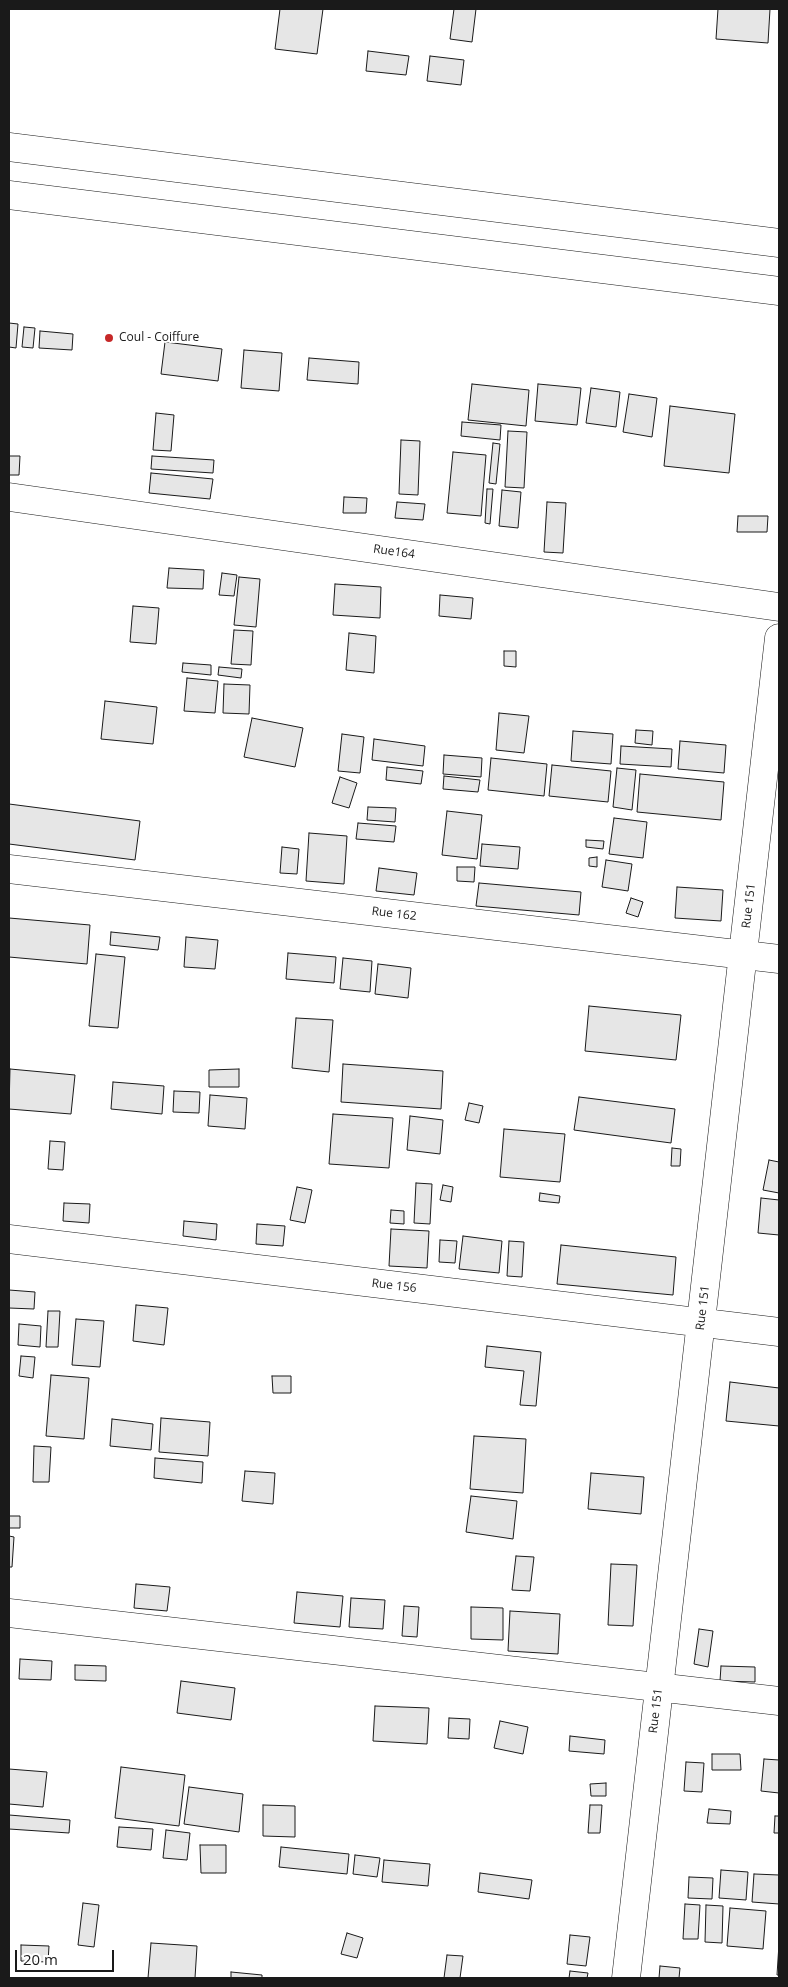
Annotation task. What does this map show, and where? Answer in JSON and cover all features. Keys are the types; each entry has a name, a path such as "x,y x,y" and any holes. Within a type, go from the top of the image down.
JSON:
{"street":[{"path":"9,147 779,244"},
{"path":"9,195 779,291"},
{"name":"Rue164","path":"9,497 779,607"},
{"name":"Rue 151","path":"626,1978 779,638"},
{"name":"Rue 162","path":"9,870 779,959"},
{"name":"Rue 156","path":"9,1239 779,1332"},
{"path":"9,1613 779,1701"}],"building":[{"path":"280,9 323,9 317,54 275,49"},
{"path":"454,9 476,9 472,42 450,39"},
{"path":"718,9 770,9 768,43 716,39"},
{"path":"368,51 409,56 406,75 366,71"},
{"path":"430,56 464,60 461,85 427,81"},
{"path":"9,323 18,324 16,348 9,347"},
{"path":"24,327 35,328 33,348 22,347"},
{"path":"40,331 73,334 72,350 39,348"},
{"path":"165,342 222,349 218,381 161,374"},
{"path":"244,350 282,353 279,391 241,388"},
{"path":"309,358 359,362 358,384 307,380"},
{"path":"472,384 529,390 526,426 468,420"},
{"path":"538,384 581,388 577,425 535,421"},
{"path":"591,388 620,392 616,427 586,423"},
{"path":"629,394 657,398 652,437 623,432"},
{"path":"670,406 735,414 729,473 664,466"},
{"path":"156,413 174,415 171,451 153,450"},
{"path":"462,422 501,425 500,440 461,436"},
{"path":"508,431 527,432 524,488 505,487"},
{"path":"401,440 420,441 418,495 399,494"},
{"path":"493,443 500,444 496,484 489,483"},
{"path":"453,452 486,455 481,516 447,513"},
{"path":"9,456 20,456 19,475 9,475"},
{"path":"152,456 214,460 213,473 151,469"},
{"path":"151,473 213,479 210,499 149,493"},
{"path":"487,489 493,489 490,524 485,523"},
{"path":"502,490 521,492 518,528 499,526"},
{"path":"344,497 367,498 366,513 343,513"},
{"path":"397,502 425,504 423,520 395,518"},
{"path":"547,502 566,503 563,553 544,552"},
{"path":"738,516 768,516 767,532 737,532"},
{"path":"169,568 204,570 203,589 167,588"},
{"path":"222,573 237,575 234,596 219,595"},
{"path":"239,577 260,579 256,627 234,625"},
{"path":"335,584 381,587 380,618 333,615"},
{"path":"440,595 473,598 471,619 439,616"},
{"path":"133,606 159,608 156,644 130,642"},
{"path":"234,630 253,631 251,665 231,664"},
{"path":"349,633 376,636 374,673 346,670"},
{"path":"504,651 516,651 516,667 504,666"},
{"path":"183,663 211,665 211,675 182,672"},
{"path":"219,667 242,669 241,678 218,675"},
{"path":"187,678 218,681 215,713 184,711"},
{"path":"224,684 250,685 249,714 223,713"},
{"path":"105,701 157,707 153,744 101,739"},
{"path":"499,713 529,716 524,753 496,750"},
{"path":"252,718 303,728 295,767 244,757"},
{"path":"636,730 653,731 652,745 635,743"},
{"path":"573,731 613,734 611,764 571,761"},
{"path":"342,734 364,737 360,773 338,771"},
{"path":"374,739 425,746 423,766 372,760"},
{"path":"680,741 726,745 724,773 678,769"},
{"path":"621,746 672,749 671,767 620,764"},
{"path":"444,755 482,758 481,777 443,774"},
{"path":"491,758 547,764 544,796 488,790"},
{"path":"552,765 611,771 608,802 549,796"},
{"path":"387,767 423,771 421,784 386,780"},
{"path":"617,768 636,770 632,810 613,807"},
{"path":"640,774 724,782 721,820 637,812"},
{"path":"444,776 480,780 478,792 443,789"},
{"path":"340,777 357,783 349,808 332,803"},
{"path":"9,804 140,821 135,860 9,844"},
{"path":"368,807 396,808 395,822 367,820"},
{"path":"447,811 482,815 477,859 442,855"},
{"path":"614,818 647,822 643,858 609,854"},
{"path":"358,823 396,826 394,842 356,839"},
{"path":"309,833 347,836 344,884 306,881"},
{"path":"586,840 604,841 603,849 586,847"},
{"path":"482,844 520,847 518,869 480,866"},
{"path":"282,847 299,849 297,874 280,873"},
{"path":"597,857 597,867 589,866 589,858"},
{"path":"606,860 632,864 628,891 602,887"},
{"path":"457,867 475,867 474,882 457,881"},
{"path":"379,868 417,873 414,895 376,891"},
{"path":"479,883 581,892 579,915 476,906"},
{"path":"677,887 723,890 721,921 675,918"},
{"path":"631,898 643,902 638,917 626,913"},
{"path":"9,918 90,925 87,964 9,957"},
{"path":"111,932 160,937 158,950 110,945"},
{"path":"186,937 218,940 215,969 184,967"},
{"path":"288,953 336,957 334,983 286,979"},
{"path":"96,954 125,957 118,1028 89,1026"},
{"path":"343,958 372,961 370,992 340,989"},
{"path":"378,964 411,968 408,998 375,994"},
{"path":"589,1006 681,1015 676,1060 585,1051"},
{"path":"296,1018 333,1020 329,1072 292,1068"},
{"path":"343,1064 443,1071 441,1109 341,1102"},
{"path":"10,1069 75,1075 71,1114 9,1109"},
{"path":"239,1069 239,1087 209,1087 209,1070"},
{"path":"113,1082 164,1086 162,1114 111,1109"},
{"path":"174,1091 200,1092 199,1113 173,1112"},
{"path":"210,1095 247,1098 245,1129 208,1126"},
{"path":"579,1097 675,1109 671,1143 574,1130"},
{"path":"469,1103 483,1106 479,1123 465,1120"},
{"path":"333,1114 393,1118 389,1168 329,1164"},
{"path":"410,1116 443,1120 440,1154 407,1150"},
{"path":"504,1129 565,1134 560,1182 500,1177"},
{"path":"50,1141 65,1142 63,1170 48,1169"},
{"path":"672,1148 681,1149 680,1166 671,1166"},
{"path":"769,1160 779,1162 779,1193 763,1190"},
{"path":"416,1183 432,1184 430,1224 414,1223"},
{"path":"443,1185 453,1187 451,1202 440,1200"},
{"path":"297,1187 312,1190 305,1223 290,1220"},
{"path":"540,1193 560,1196 559,1203 539,1201"},
{"path":"761,1198 779,1200 779,1235 758,1233"},
{"path":"64,1203 90,1204 89,1223 63,1221"},
{"path":"391,1210 404,1211 404,1224 390,1223"},
{"path":"184,1221 217,1224 216,1240 183,1236"},
{"path":"257,1224 285,1226 283,1246 256,1244"},
{"path":"391,1229 429,1231 427,1268 389,1266"},
{"path":"463,1236 502,1241 499,1273 459,1269"},
{"path":"440,1240 457,1241 455,1263 439,1262"},
{"path":"509,1241 524,1242 522,1277 507,1276"},
{"path":"561,1245 676,1257 673,1295 557,1284"},
{"path":"9,1290 35,1292 34,1309 9,1308"},
{"path":"136,1305 168,1308 164,1345 133,1341"},
{"path":"48,1311 60,1311 58,1347 46,1347"},
{"path":"76,1319 104,1321 100,1367 72,1365"},
{"path":"19,1324 41,1326 40,1347 18,1345"},
{"path":"487,1346 541,1352 536,1406 520,1405 524,1371 485,1367"},
{"path":"21,1356 35,1357 33,1378 19,1376"},
{"path":"51,1375 89,1378 84,1439 46,1436"},
{"path":"272,1376 291,1376 291,1393 273,1393"},
{"path":"730,1382 779,1388 779,1426 726,1421"},
{"path":"161,1418 210,1422 208,1456 159,1452"},
{"path":"112,1419 153,1424 151,1450 110,1446"},
{"path":"474,1436 526,1439 523,1493 470,1489"},
{"path":"34,1446 51,1447 49,1482 33,1482"},
{"path":"155,1458 203,1462 202,1483 154,1478"},
{"path":"245,1471 275,1473 273,1504 242,1501"},
{"path":"591,1473 644,1477 641,1514 588,1509"},
{"path":"471,1496 517,1501 513,1539 466,1532"},
{"path":"9,1516 20,1516 20,1528 9,1528"},
{"path":"9,1536 14,1537 12,1567 9,1567"},
{"path":"516,1556 534,1557 530,1591 512,1590"},
{"path":"611,1564 637,1565 633,1626 608,1625"},
{"path":"136,1584 170,1587 167,1611 134,1608"},
{"path":"297,1592 343,1596 340,1627 294,1623"},
{"path":"351,1598 385,1600 383,1629 349,1627"},
{"path":"404,1606 419,1607 417,1637 402,1636"},
{"path":"471,1607 503,1608 503,1640 471,1639"},
{"path":"510,1611 560,1614 558,1654 508,1651"},
{"path":"699,1629 713,1631 708,1667 694,1664"},
{"path":"20,1659 52,1661 51,1680 19,1679"},
{"path":"75,1665 106,1666 106,1681 75,1680"},
{"path":"721,1666 755,1667 755,1682 720,1681"},
{"path":"181,1681 235,1688 231,1720 177,1713"},
{"path":"375,1706 429,1708 427,1744 373,1741"},
{"path":"449,1718 470,1719 469,1739 448,1738"},
{"path":"500,1721 528,1727 523,1754 494,1748"},
{"path":"570,1736 605,1740 604,1754 569,1751"},
{"path":"712,1754 740,1754 741,1770 712,1770"},
{"path":"764,1759 779,1760 779,1793 761,1791"},
{"path":"686,1762 704,1763 702,1792 684,1791"},
{"path":"121,1767 185,1775 179,1826 115,1818"},
{"path":"9,1769 47,1772 43,1807 9,1804"},
{"path":"606,1783 606,1796 591,1796 590,1784"},
{"path":"189,1787 243,1794 239,1832 184,1824"},
{"path":"263,1805 295,1806 295,1837 263,1836"},
{"path":"590,1805 602,1805 600,1833 588,1833"},
{"path":"709,1809 731,1811 730,1824 707,1823"},
{"path":"9,1815 70,1820 69,1833 9,1829"},
{"path":"775,1816 779,1816 779,1833 774,1833"},
{"path":"119,1827 153,1829 151,1850 117,1847"},
{"path":"166,1830 190,1833 187,1860 163,1858"},
{"path":"200,1845 226,1845 226,1873 201,1873"},
{"path":"281,1847 349,1854 347,1874 279,1867"},
{"path":"355,1855 380,1858 377,1877 353,1874"},
{"path":"384,1860 430,1864 428,1886 382,1882"},
{"path":"721,1870 748,1872 746,1900 719,1898"},
{"path":"480,1873 532,1880 529,1899 478,1892"},
{"path":"754,1874 779,1875 779,1904 752,1902"},
{"path":"689,1877 713,1878 712,1899 688,1898"},
{"path":"83,1903 99,1905 94,1947 78,1945"},
{"path":"685,1904 700,1905 698,1939 683,1939"},
{"path":"706,1905 723,1906 722,1943 705,1942"},
{"path":"730,1908 766,1911 763,1949 727,1946"},
{"path":"347,1933 363,1938 357,1958 341,1954"},
{"path":"570,1935 590,1937 586,1966 567,1964"},
{"path":"151,1943 197,1946 195,1978 148,1978"},
{"path":"779,1944 779,1975 777,1975"},
{"path":"21,1945 49,1946 48,1962 21,1961"},
{"path":"447,1955 463,1956 460,1978 444,1978"},
{"path":"660,1966 680,1968 679,1978 659,1978"},
{"path":"570,1971 588,1973 587,1978 569,1978"},
{"path":"231,1972 262,1975 262,1978 231,1978"}],"place":[{"name":"Coul - Coiffure","path":"109,338"}]}
